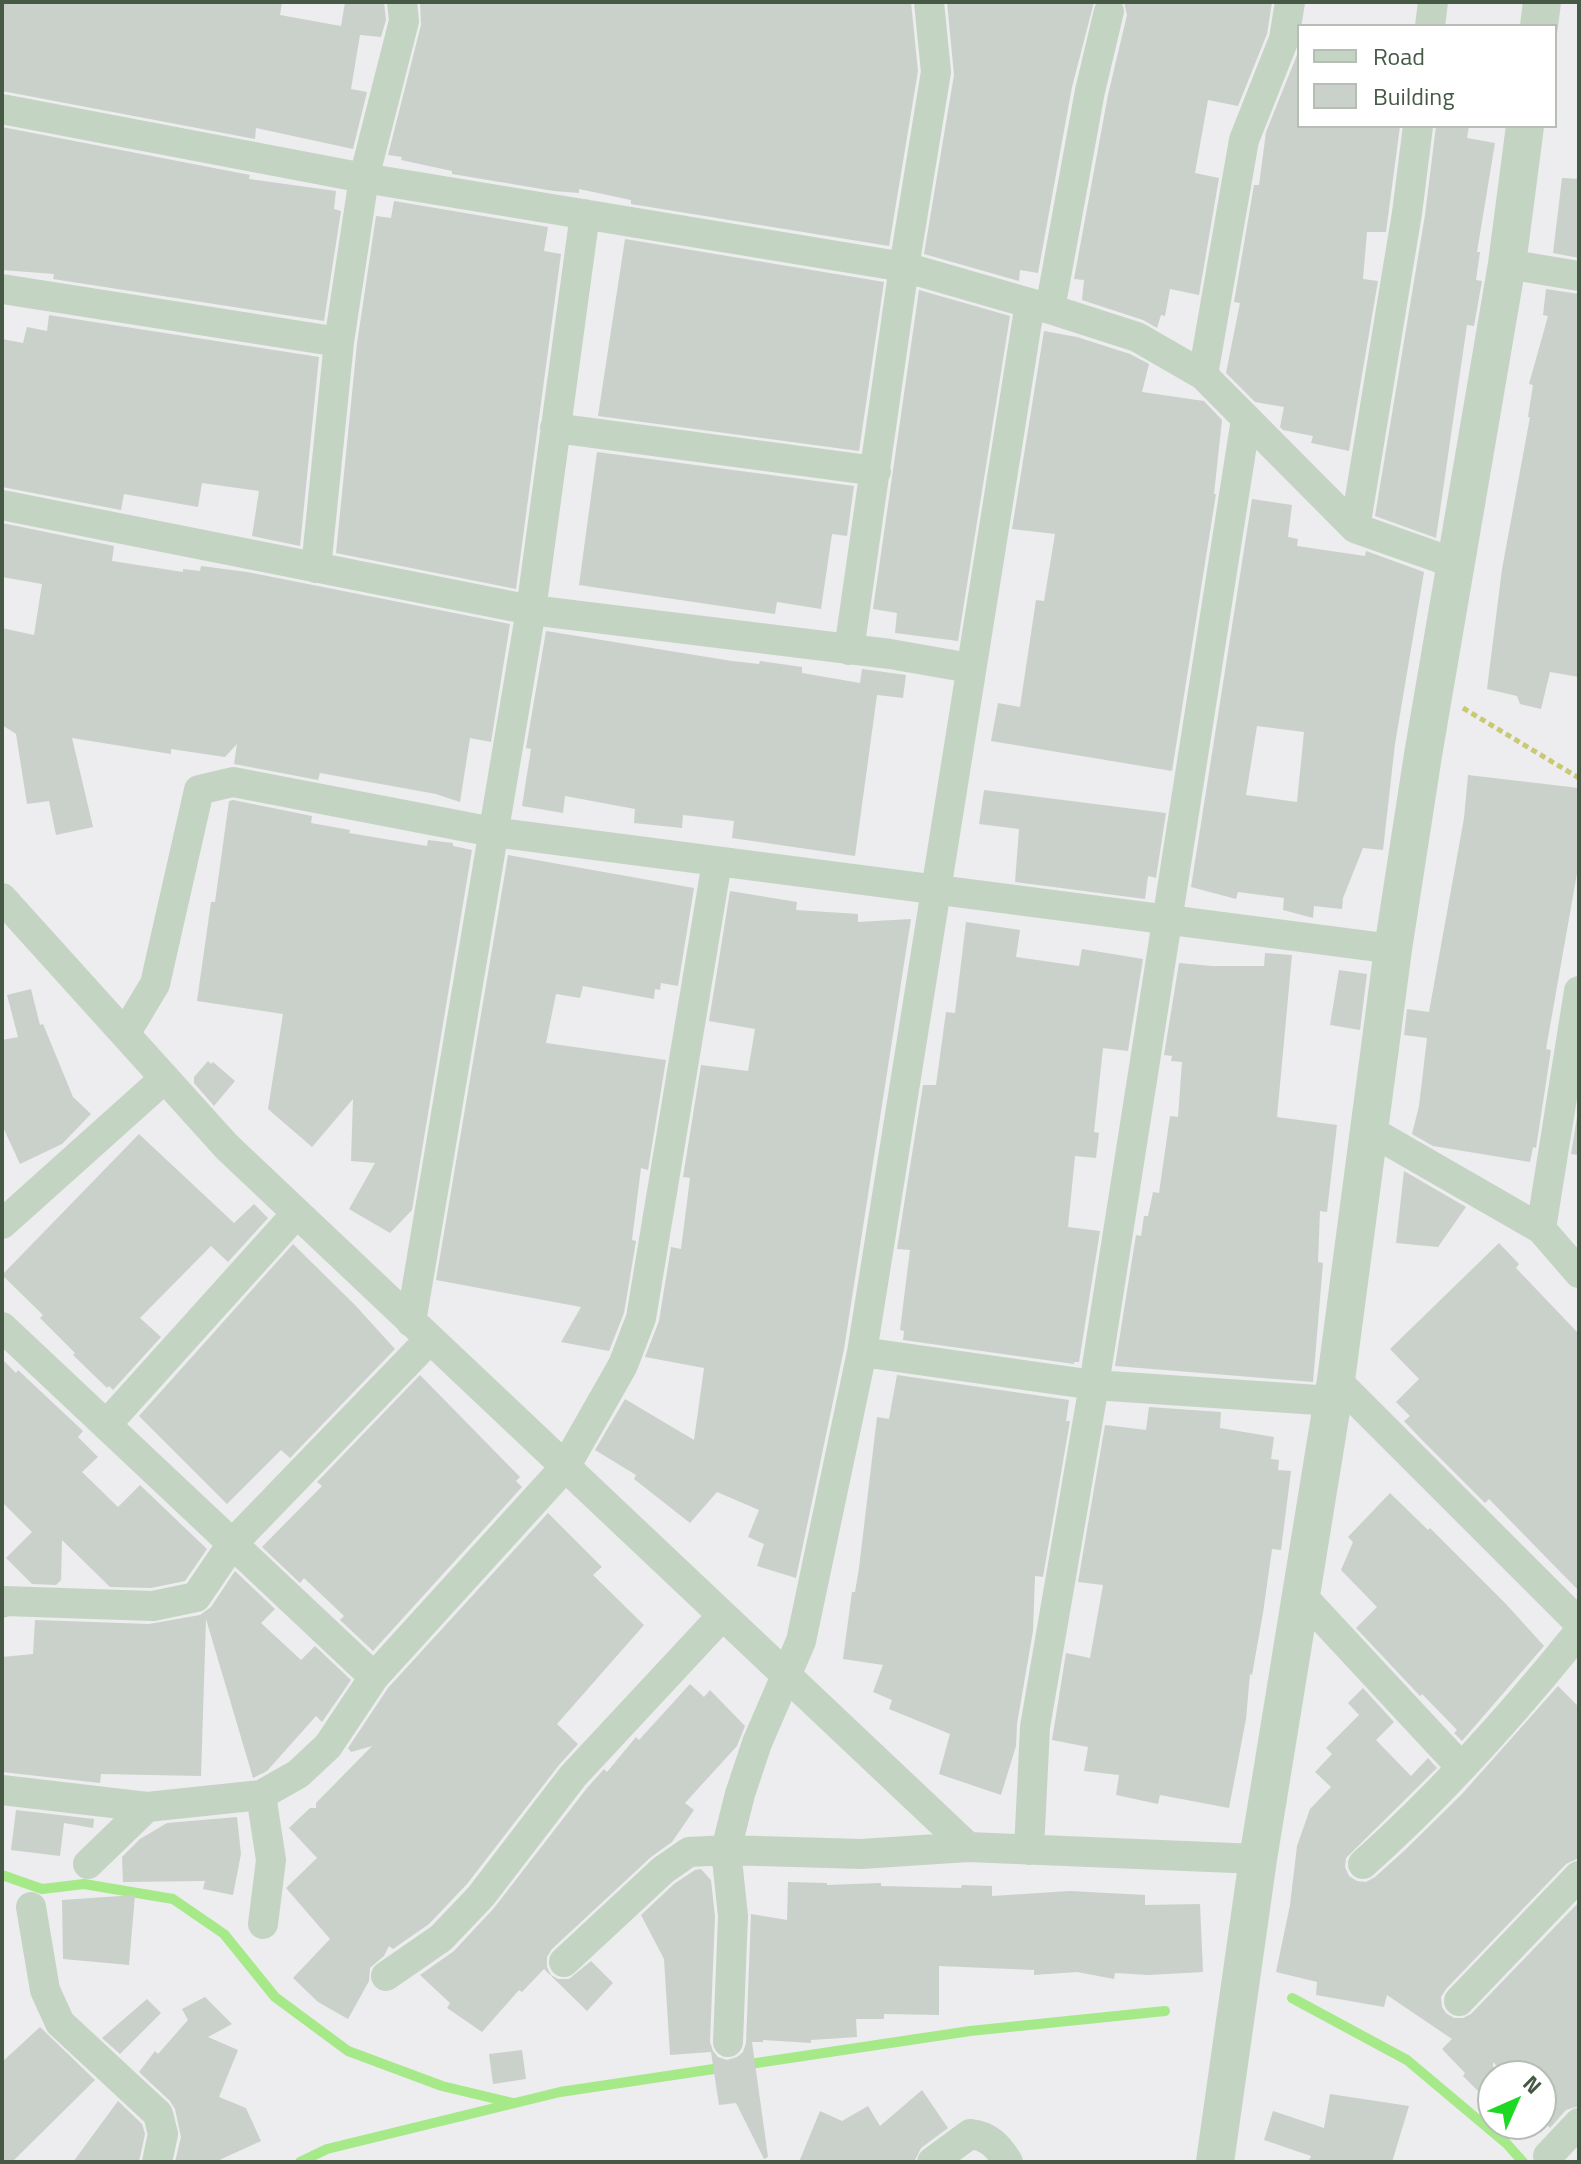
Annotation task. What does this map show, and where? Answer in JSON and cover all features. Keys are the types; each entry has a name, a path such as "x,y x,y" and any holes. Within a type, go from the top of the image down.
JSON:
{"street":[{"path":"316,568 339,342 364,178 404,21 402,2"},
{"path":"849,650 904,267 936,72 929,2"},
{"path":"1203,375 1244,140 1284,39 1290,2"},
{"path":"1430,24 1433,2"},
{"path":"1539,24 1542,2"},
{"path":"728,2042 733,1916 726,1850 757,1743 801,1641 862,1352 970,668 1040,306 1109,11"},
{"path":"2,109 364,178 904,267 1040,306 1137,337 1203,375 1355,528 1454,563"},
{"path":"1355,528 1407,213 1418,128"},
{"path":"1215,2162 1258,1859 1334,1390 1393,949 1431,701 1507,264 1525,128"},
{"path":"3,1600 153,1606 196,1597 232,1544 421,1331 493,832 531,610 585,214"},
{"path":"1507,264 1579,276"},
{"path":"2,289 339,342"},
{"path":"1029,1850 1035,1727 1094,1385 1246,419"},
{"path":"555,428 876,471"},
{"path":"2,505 531,610 890,654 970,668"},
{"path":"125,1034 155,984 199,790 233,782 493,832 1393,949"},
{"path":"2,1790 147,1807 261,1795 298,1774 328,1746 374,1677 565,1467 623,1365 641,1318 717,862"},
{"path":"2,898 227,1147 968,1847"},
{"path":"1541,1229 1579,991"},
{"path":"2,1224 165,1078"},
{"path":"1369,1130 1541,1229 1579,1273"},
{"path":"106,1425 297,1213"},
{"path":"2,1327 374,1677"},
{"path":"862,1352 1094,1385 1334,1390 1579,1623"},
{"path":"1301,1595 1460,1766"},
{"path":"386,1976 441,1938 481,1896 573,1776 722,1616"},
{"path":"1363,1864 1396,1835 1524,1700 1579,1632"},
{"path":"261,1795 271,1860 263,1924"},
{"path":"88,1864 147,1807"},
{"path":"564,1962 689,1852 726,1850 861,1854 968,1847 1258,1859"},
{"path":"1459,2001 1579,1876"},
{"path":"31,1907 45,1990 60,2023 158,2114 163,2134 157,2162"},
{"path":"1548,2156 1579,2123"},
{"path":"932,2162 970,2134 984,2136 1000,2149 1008,2162"}],"path":[{"path":"1431,701 1461,707 1579,778"}],"building":[{"path":"2,2 282,2 280,15 341,26 345,2 384,2 386,20 381,37 360,35 351,89 367,92 353,149 256,128 255,139 2,91"},
{"path":"420,2 911,2 918,71 889,246 631,204 631,200 579,189 579,193 554,191 452,174 452,171 388,155 421,25"},
{"path":"947,2 1094,2 1072,87 1038,273 1020,270 1019,281 924,254 954,75"},
{"path":"1124,2 1272,2 1267,34 1238,106 1208,100 1195,173 1219,178 1199,295 1170,289 1165,316 1161,315 1157,328 1143,320 1082,300 1084,280 1074,279 1108,95 1127,15"},
{"path":"1297,55 1297,128 1400,128 1386,232 1367,232 1363,279 1378,281 1349,451 1311,443 1313,436 1283,430 1280,427 1284,407 1255,402 1226,373 1240,303 1234,302 1254,185 1259,185 1266,132"},
{"path":"2,127 250,175 249,179 336,191 334,209 341,211 324,321 53,279 54,274 2,270"},
{"path":"1436,128 1469,128 1467,138 1495,143 1477,252 1480,252 1476,280 1482,281 1474,326 1467,325 1436,538 1375,516 1425,215"},
{"path":"1562,178 1579,179 1579,258 1553,253"},
{"path":"394,201 548,227 544,251 561,254 516,589 336,553 357,344 376,216 391,218"},
{"path":"625,239 884,282 859,451 598,416"},
{"path":"1546,289 1579,294 1579,677 1550,672 1541,709 1520,704 1517,696 1487,689 1502,569 1530,417 1533,385 1529,384 1548,316 1543,315"},
{"path":"919,290 1010,316 958,641 895,633 897,613 873,609"},
{"path":"49,315 319,357 300,546 252,536 259,491 202,483 198,507 124,494 121,510 2,487 2,339 23,343 27,327 47,331"},
{"path":"1044,331 1077,337 1130,354 1149,364 1142,392 1204,401 1222,420 1216,494 1172,771 991,741 998,703 1020,707 1036,600 1044,601 1055,534 1012,529"},
{"path":"597,452 854,486 847,536 832,534 821,609 777,602 775,614 579,585"},
{"path":"1252,499 1292,505 1288,537 1298,539 1297,546 1365,556 1366,551 1424,572 1395,744 1383,850 1363,848 1343,898 1342,909 1314,906 1313,918 1283,910 1284,898 1238,892 1236,899 1191,887","holes":["1257,726 1304,732 1297,802 1246,795"]},
{"path":"2,523 114,546 112,561 183,572 183,569 200,571 201,566 247,572 510,624 491,742 470,738 460,802 436,794 320,773 318,780 234,764 237,744 225,757 171,749 171,754 72,738 93,827 56,835 49,801 27,804 16,734 2,725 2,628 34,635 42,584 2,577"},
{"path":"546,631 732,661 802,667 802,673 860,683 862,669 906,675 903,698 877,695 855,856 732,838 734,821 683,815 682,828 634,823 635,809 565,796 563,813 522,806 531,749 526,748"},
{"path":"1468,775 1579,788 1579,862 1546,1049 1551,1050 1536,1148 1533,1147 1530,1162 1433,1146 1412,1134 1419,1106 1427,1038 1404,1035 1407,1009 1429,1012 1464,818"},
{"path":"984,790 1166,813 1156,878 1148,876 1145,899 1015,882 1019,829 979,824"},
{"path":"229,801 312,816 311,823 350,830 349,833 427,846 428,840 453,843 453,846 472,850 412,1210 390,1233 349,1209 375,1163 351,1161 353,1099 312,1147 268,1109 283,1014 197,1001"},
{"path":"508,855 694,888 678,986 661,983 660,990 655,989 654,999 583,986 580,998 556,994 546,1043 666,1060 648,1170 641,1168 632,1240 636,1241 624,1313 609,1351 561,1342 581,1307 436,1280"},
{"path":"730,891 797,902 796,910 858,914 858,922 911,919 844,1349 796,1578 757,1566 764,1544 748,1537 759,1510 717,1492 690,1523 634,1479 636,1475 595,1450 625,1399 694,1440 704,1368 645,1357 659,1321 671,1247 681,1249 690,1178 683,1177 701,1065 748,1071 755,1029 709,1021"},
{"path":"966,922 1020,930 1016,957 1079,966 1082,949 1143,959 1128,1051 1103,1048 1094,1132 1099,1133 1096,1158 1075,1156 1068,1227 1100,1231 1079,1362 1074,1364 903,1340 904,1331 900,1330 910,1250 897,1249 923,1085 936,1085 946,1012 955,1013"},
{"path":"1265,953 1292,955 1277,1117 1337,1125 1327,1212 1320,1211 1318,1262 1323,1263 1313,1382 1115,1366 1136,1235 1141,1236 1153,1192 1159,1193 1170,1116 1178,1117 1182,1062 1171,1061 1172,1056 1164,1055 1179,963 1264,966"},
{"path":"1339,970 1367,974 1360,1030 1330,1025"},
{"path":"31,989 40,1025 43,1024 73,1097 91,1114 62,1144 20,1164 2,1125 2,1040 18,1037 7,995"},
{"path":"208,1061 235,1081 214,1106 194,1083 194,1077"},
{"path":"1579,1105 1579,1155 1571,1154"},
{"path":"139,1134 234,1223 254,1204 268,1218 228,1262 211,1246 140,1318 161,1337 113,1390 109,1386 107,1388 73,1355 75,1353 40,1318 43,1315 2,1275"},
{"path":"1404,1171 1466,1207 1438,1247 1396,1243"},
{"path":"1499,1243 1519,1264 1516,1268 1579,1334 1579,1591 1489,1499 1485,1503 1424,1442 1404,1421 1410,1416 1396,1402 1419,1379 1390,1349"},
{"path":"293,1244 395,1349 290,1458 281,1450 227,1504 139,1416"},
{"path":"2,1359 16,1373 18,1370 83,1431 78,1437 98,1457 82,1472 118,1507 140,1485 207,1549 185,1581 151,1588 110,1587 62,1540 61,1580 56,1585 32,1584 6,1558 32,1532 2,1502"},
{"path":"420,1375 520,1477 516,1481 522,1487 373,1651 340,1620 344,1616 304,1578 300,1583 262,1547 322,1486 317,1482"},
{"path":"897,1375 1069,1400 1066,1421 1070,1421 1043,1577 1035,1576 1033,1631 1016,1746 1001,1795 939,1774 950,1734 889,1709 892,1700 873,1692 883,1665 843,1659 852,1592 855,1592 859,1568 877,1417 889,1419"},
{"path":"1149,1407 1221,1412 1220,1428 1274,1437 1271,1459 1279,1460 1278,1470 1291,1471 1281,1550 1272,1549 1229,1808 1160,1795 1158,1804 1116,1795 1119,1775 1084,1771 1088,1747 1052,1740 1066,1653 1090,1658 1103,1585 1078,1582 1105,1425 1146,1430"},
{"path":"1390,1493 1428,1530 1430,1528 1544,1646 1462,1741 1454,1733 1457,1730 1356,1628 1377,1607 1341,1570 1353,1542 1348,1537"},
{"path":"548,1513 602,1567 593,1575 644,1625 557,1724 578,1744 467,1884 429,1924 393,1949 389,1946 384,1956 370,1968 369,1981 348,2019 318,2002 293,1978 330,1939 286,1888 317,1858 289,1828 310,1808 316,1808 316,1803 372,1746 351,1752 348,1748 388,1688"},
{"path":"235,1571 275,1609 261,1623 301,1660 315,1646 351,1680 322,1722 316,1716 267,1771 253,1778 206,1619 201,1776 101,1774 100,1783 2,1772 2,1657 33,1654 35,1620 149,1624 200,1615 211,1607"},
{"path":"690,1684 704,1697 710,1690 745,1726 737,1746 685,1803 694,1810 672,1842 651,1857 547,1957 551,1975 558,1979 569,1979 591,1961 613,1983 587,2011 544,1969 522,1992 519,1990 482,2032 447,2008 450,2003 420,1975 454,1951 494,1908 587,1788 604,1769 607,1772 636,1737 639,1740"},
{"path":"1558,1686 1579,1707 1579,1858 1566,1864 1441,1997 1442,2007 1454,2018 1471,2014 1579,1902 1579,2106 1566,2110 1557,2120 1557,2060 1477,2060 1477,2090 1442,2049 1452,2039 1387,1995 1384,2007 1316,1995 1317,1982 1276,1972 1290,1905 1297,1846 1310,1809 1331,1787 1315,1772 1332,1754 1326,1748 1359,1715 1348,1703 1363,1688 1394,1722 1376,1740 1411,1776 1428,1758 1437,1768 1346,1858 1345,1867 1349,1876 1366,1882 1375,1877 1462,1794"},
{"path":"16,1810 94,1819 93,1828 64,1823 60,1856 11,1850"},
{"path":"237,1817 241,1854 233,1895 203,1889 205,1881 123,1882 122,1857 140,1839 167,1823"},
{"path":"701,1869 711,1880 715,1917 710,2042 718,2057 727,2060 743,2052 746,2043 751,1914 787,1920 788,1882 961,1888 962,1885 992,1886 992,1896 1070,1891 1145,1895 1145,1905 1200,1904 1203,1972 1115,1973 1114,1979 1077,1972 1034,1975 1034,1970 939,1966 939,2015 884,2014 884,2019 856,2019 857,2037 811,2040 811,2043 752,2042 768,2157 764,2159 736,2103 719,2105 711,2052 670,2055 664,1959 641,1915 674,1884"},
{"path":"135,1895 129,1965 63,1959 62,1900"},
{"path":"205,1997 232,2024 208,2037 238,2050 219,2097 246,2108 261,2141 215,2162 175,2162 181,2137 175,2109 139,2072 155,2051 158,2054 188,2020 182,2009"},
{"path":"147,1999 161,2013 120,2054 102,2038"},
{"path":"40,2027 95,2080 12,2162 2,2162 2,2062"},
{"path":"522,2050 526,2079 493,2084 489,2054"},
{"path":"922,2090 948,2128 921,2148 914,2162 799,2162 820,2111 842,2121 868,2106 880,2126"},
{"path":"1330,2094 1409,2106 1392,2162 1308,2162 1311,2156 1264,2140 1273,2111 1324,2128"},
{"path":"118,2101 142,2124 145,2134 139,2162 73,2162"}],"waterway":[{"path":"2,1875 42,1889 84,1884 173,1899 224,1934 275,1997 348,2051 442,2086 513,2103"},
{"path":"1292,1998 1407,2060 1507,2144 1523,2162"},
{"path":"743,2065 970,2031 1165,2011"},
{"path":"300,2162 327,2149 560,2092 727,2067"}]}
